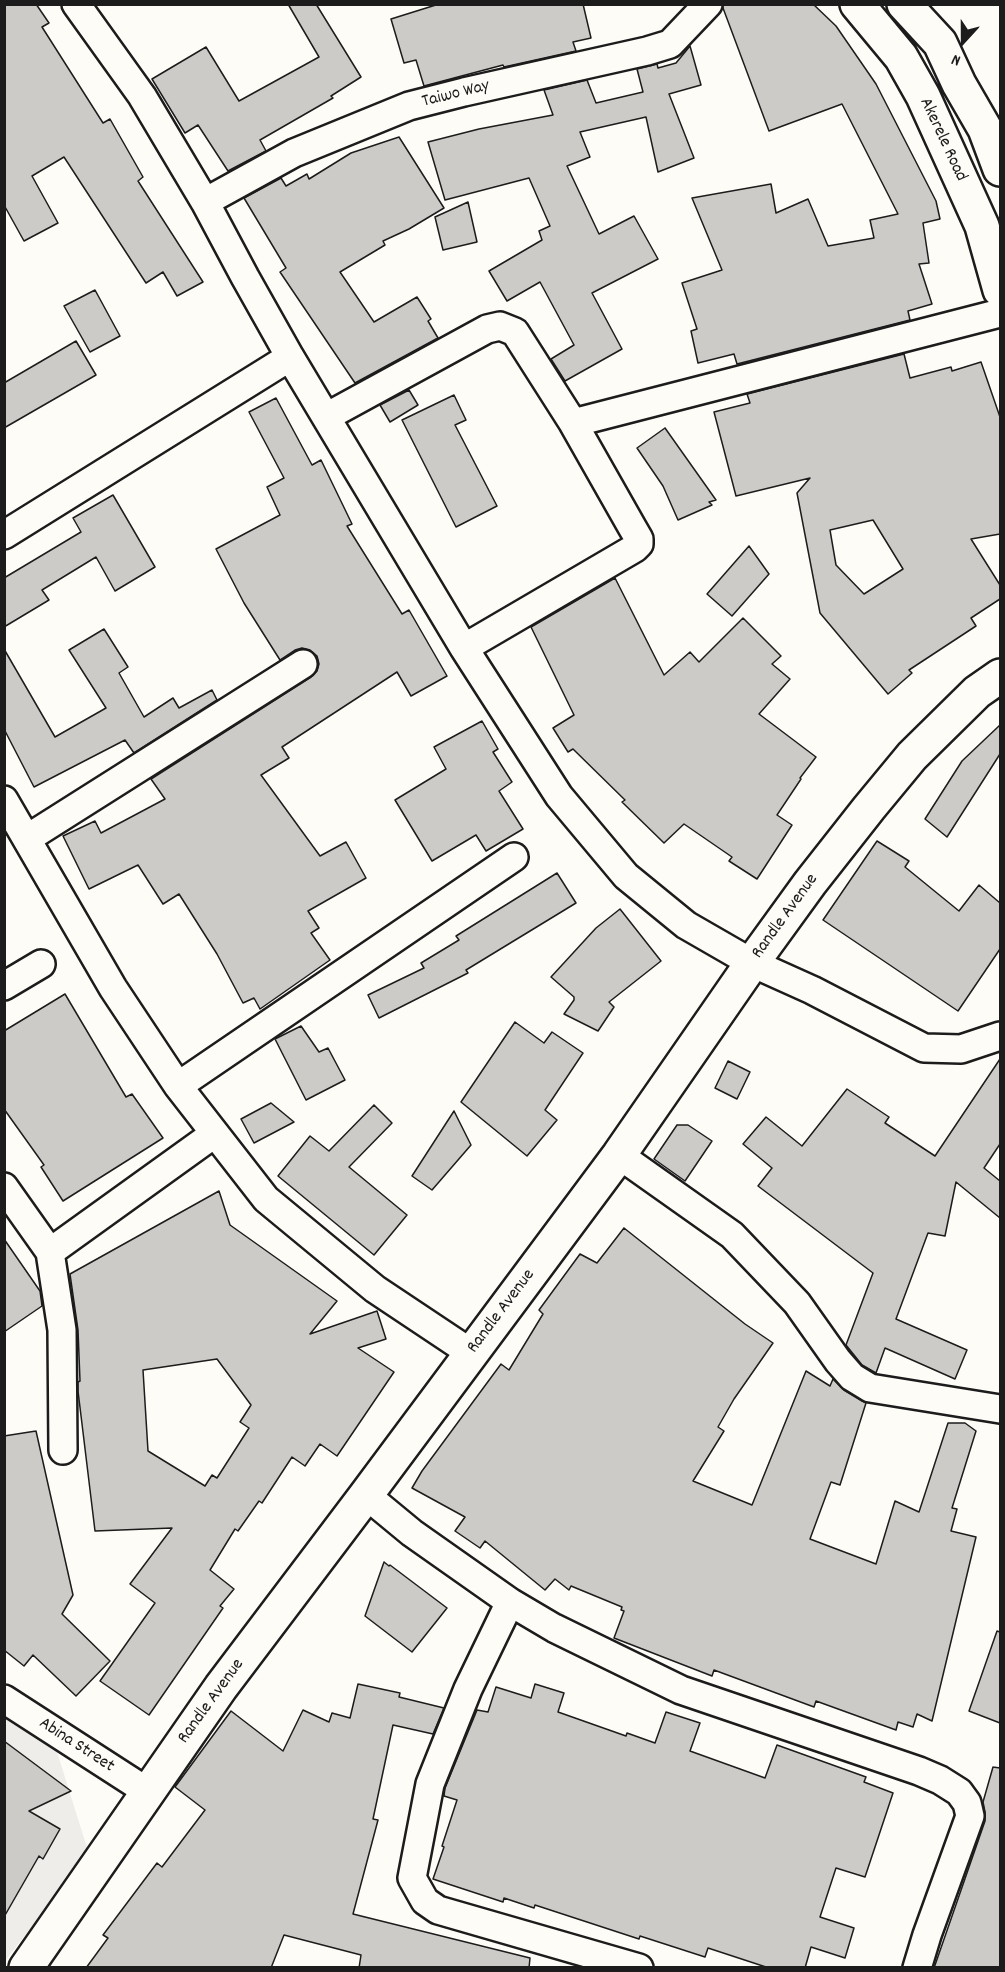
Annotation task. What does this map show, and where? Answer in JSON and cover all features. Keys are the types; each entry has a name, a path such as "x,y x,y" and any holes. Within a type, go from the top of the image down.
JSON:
{"street":[{"name":"Taiwo Way","path":"205,202 294,153 409,106 670,44 708,4"},
{"name":"Akerele Road","path":"858,4 901,57 923,96 982,226 1000,290"},
{"path":"904,4 940,43 958,84 985,129 1000,169"},
{"path":"82,7 142,96 205,202 290,357 465,648 559,796 626,876 686,925 752,963 812,990 924,1048 961,1049 1000,1036"},
{"path":"573,423 1000,313"},
{"path":"326,417 487,328 500,326 515,332 573,423 632,526 639,539 639,544 465,648"},
{"path":"4,535 290,357"},
{"path":"27,838 303,664"},
{"name":"Randle Avenue","path":"26,1968 221,1687 619,1155 752,963 818,873 912,756 977,692 1000,675"},
{"path":"4,800 113,988 178,1086 266,1199 375,1289 471,1353"},
{"path":"178,1086 514,857"},
{"path":"4,986 41,964"},
{"path":"50,1252 214,1134"},
{"path":"619,1155 732,1235 797,1303 852,1377 870,1388 1000,1409"},
{"path":"4,1187 50,1252 62,1330 63,1450"},
{"path":"366,1496 412,1533 510,1602 554,1628 681,1690 919,1772 940,1780 959,1792 967,1803 970,1816 917,1968"},
{"path":"510,1602 468,1689 430,1784 412,1878 425,1901 438,1910 639,1968"},
{"name":"Abina Street","path":"4,1699 148,1792"}],"shaded area":[{"path":"5,1689 47,1720 89,1854 5,1961"}],"building":[{"path":"4,4 36,4 49,23 42,27 103,123 110,119 143,177 138,181 203,282 177,296 163,272 146,283 64,157 32,176 58,223 24,241 4,205"},
{"path":"288,4 316,4 361,77 331,96 333,98 260,140 266,151 228,171 198,125 185,133 152,79 206,47 239,101 319,57"},
{"path":"439,4 583,4 591,38 573,42 576,51 504,67 503,65 424,86 416,60 404,63 391,19"},
{"path":"723,4 813,4 836,26 876,84 936,201 940,219 923,223 929,263 919,264 932,304 908,311 910,320 737,364 734,354 698,363 691,331 697,329 682,283 722,270 692,198 771,184 776,213 808,199 828,246 874,238 870,220 898,214 842,104 769,131"},
{"path":"690,46 701,85 669,94 694,158 658,172 646,117 580,132 590,157 567,166 599,234 634,216 658,259 592,293 622,349 565,381 551,359 574,345 540,282 507,301 489,271 542,240 539,231 550,226 529,178 445,200 428,142 479,129 553,115 544,90 587,80 596,103 643,92 637,69 657,64 658,68 676,63"},
{"path":"399,137 444,208 409,229 383,241 385,245 340,272 374,322 417,297 431,319 428,321 438,338 355,383 280,272 286,268 244,198 281,178 286,186 307,174 309,179 351,153"},
{"path":"468,202 477,242 443,250 435,217"},
{"path":"95,290 120,336 90,352 64,306"},
{"path":"76,341 96,375 4,428 4,383"},
{"path":"904,354 910,378 951,367 952,371 981,362 1000,417 1000,534 971,539 1000,585 1000,599 971,618 976,626 909,670 912,673 888,694 820,613 797,493 810,478 736,496 714,412 750,403 747,394","holes":["873,520 903,569 864,594 836,565 830,530"]},
{"path":"409,390 418,405 390,422 380,405"},
{"path":"454,395 466,420 455,425 497,506 456,527 402,420"},
{"path":"276,398 312,465 321,460 352,524 347,526 402,614 409,610 447,676 411,696 397,672 282,747 289,758 261,775 320,856 346,842 366,878 308,911 319,928 311,933 330,960 260,1009 254,998 243,1003 217,954 179,894 163,904 138,865 89,889 63,836 95,821 101,833 165,799 151,779 317,671 319,664 317,656 310,650 302,648 295,650 280,660 244,603 216,549 280,515 267,487 284,478 249,412"},
{"path":"665,428 716,500 709,502 712,505 678,520 663,486 637,448"},
{"path":"113,495 155,567 115,591 96,557 42,590 49,600 4,627 4,578 81,532 73,518"},
{"path":"749,546 769,574 732,616 707,594"},
{"path":"615,578 664,675 690,652 699,662 743,618 781,656 772,664 790,679 759,714 816,757 777,815 792,825 757,879 729,861 732,857 684,824 664,843 622,802 625,800 573,749 568,752 553,728 574,715 531,627"},
{"path":"104,629 128,667 119,673 144,717 173,698 179,708 212,690 217,700 134,753 125,740 34,787 4,729 4,649 55,737 106,708 69,650"},
{"path":"482,721 498,749 493,752 512,782 499,791 523,829 486,851 476,835 432,861 395,800 446,769 434,747"},
{"path":"1000,725 1000,754 947,837 925,819 962,761"},
{"path":"877,841 909,861 905,867 959,911 979,885 1000,903 1000,949 958,1011 823,920"},
{"path":"557,873 576,903 466,970 468,973 379,1018 368,995 424,968 421,963 459,940 456,936"},
{"path":"620,909 661,961 609,1002 614,1007 598,1031 564,1014 574,997 551,977 596,928"},
{"path":"65,994 126,1097 132,1094 163,1138 63,1201 41,1167 44,1165 4,1109 4,1031"},
{"path":"515,1022 544,1043 552,1032 583,1053 545,1110 557,1120 527,1156 461,1102"},
{"path":"301,1026 319,1052 328,1048 345,1080 306,1100 275,1039"},
{"path":"1000,1059 1000,1144 984,1168 1000,1181 1000,1218 956,1182 945,1236 928,1233 896,1319 967,1350 955,1379 885,1348 876,1373 862,1365 846,1345 873,1273 758,1186 772,1168 743,1144 766,1117 802,1146 847,1089 889,1117 885,1123 935,1156"},
{"path":"728,1061 750,1072 737,1099 715,1088"},
{"path":"271,1103 294,1122 254,1143 241,1119"},
{"path":"374,1105 392,1123 349,1167 407,1215 374,1255 278,1176 310,1136 329,1151"},
{"path":"454,1111 471,1145 432,1190 412,1176"},
{"path":"677,1125 688,1125 712,1141 685,1181 654,1159"},
{"path":"219,1191 230,1225 337,1301 310,1334 377,1311 386,1339 358,1348 394,1372 337,1456 320,1444 305,1466 292,1457 262,1503 259,1501 238,1531 235,1529 210,1570 234,1589 220,1606 223,1608 149,1715 100,1681 155,1603 130,1584 172,1528 95,1531 78,1391 80,1381 78,1330 70,1274","holes":["217,1359 251,1405 240,1422 249,1428 217,1478 212,1475 205,1486 148,1451 143,1370"]},
{"path":"624,1228 745,1324 773,1343 734,1399 718,1427 724,1431 693,1481 752,1505 806,1371 830,1386 833,1379 844,1390 866,1403 840,1485 831,1482 810,1539 876,1564 895,1501 919,1512 948,1423 965,1423 976,1431 952,1508 957,1509 951,1531 976,1537 932,1721 917,1714 913,1727 898,1722 896,1730 816,1701 814,1707 714,1670 712,1676 614,1638 624,1611 621,1610 622,1607 571,1586 569,1590 555,1579 545,1590 485,1541 480,1548 455,1531 465,1517 412,1488 501,1364 509,1370 543,1314 539,1310 580,1254 597,1263"},
{"path":"4,1239 40,1291 42,1306 4,1332"},
{"path":"36,1431 73,1595 62,1614 110,1661 76,1696 33,1655 24,1666 4,1650 4,1436"},
{"path":"384,1562 447,1608 412,1652 365,1616"},
{"path":"997,1631 1000,1632 1000,1723 969,1711"},
{"path":"358,1684 400,1693 399,1697 444,1708 433,1734 393,1725 373,1819 378,1820 353,1914 530,1958 529,1968 359,1968 361,1955 284,1935 271,1968 86,1968 108,1938 103,1935 157,1863 162,1867 205,1810 175,1787 231,1711 283,1751 303,1710 329,1722 332,1713 350,1718"},
{"path":"535,1684 564,1693 558,1712 626,1736 627,1733 655,1743 666,1712 700,1723 690,1751 765,1778 777,1745 866,1777 864,1782 893,1793 865,1877 836,1868 820,1917 854,1928 845,1958 811,1947 805,1968 769,1968 708,1948 705,1957 640,1936 639,1939 535,1905 534,1908 504,1898 503,1902 433,1879 457,1800 444,1796 445,1788 477,1710 488,1712 496,1687 531,1698"},
{"path":"4,1741 71,1791 29,1811 60,1829 43,1859 39,1856 4,1917"},
{"path":"993,1767 1000,1768 1000,1968 934,1968 985,1821 983,1802"}]}
